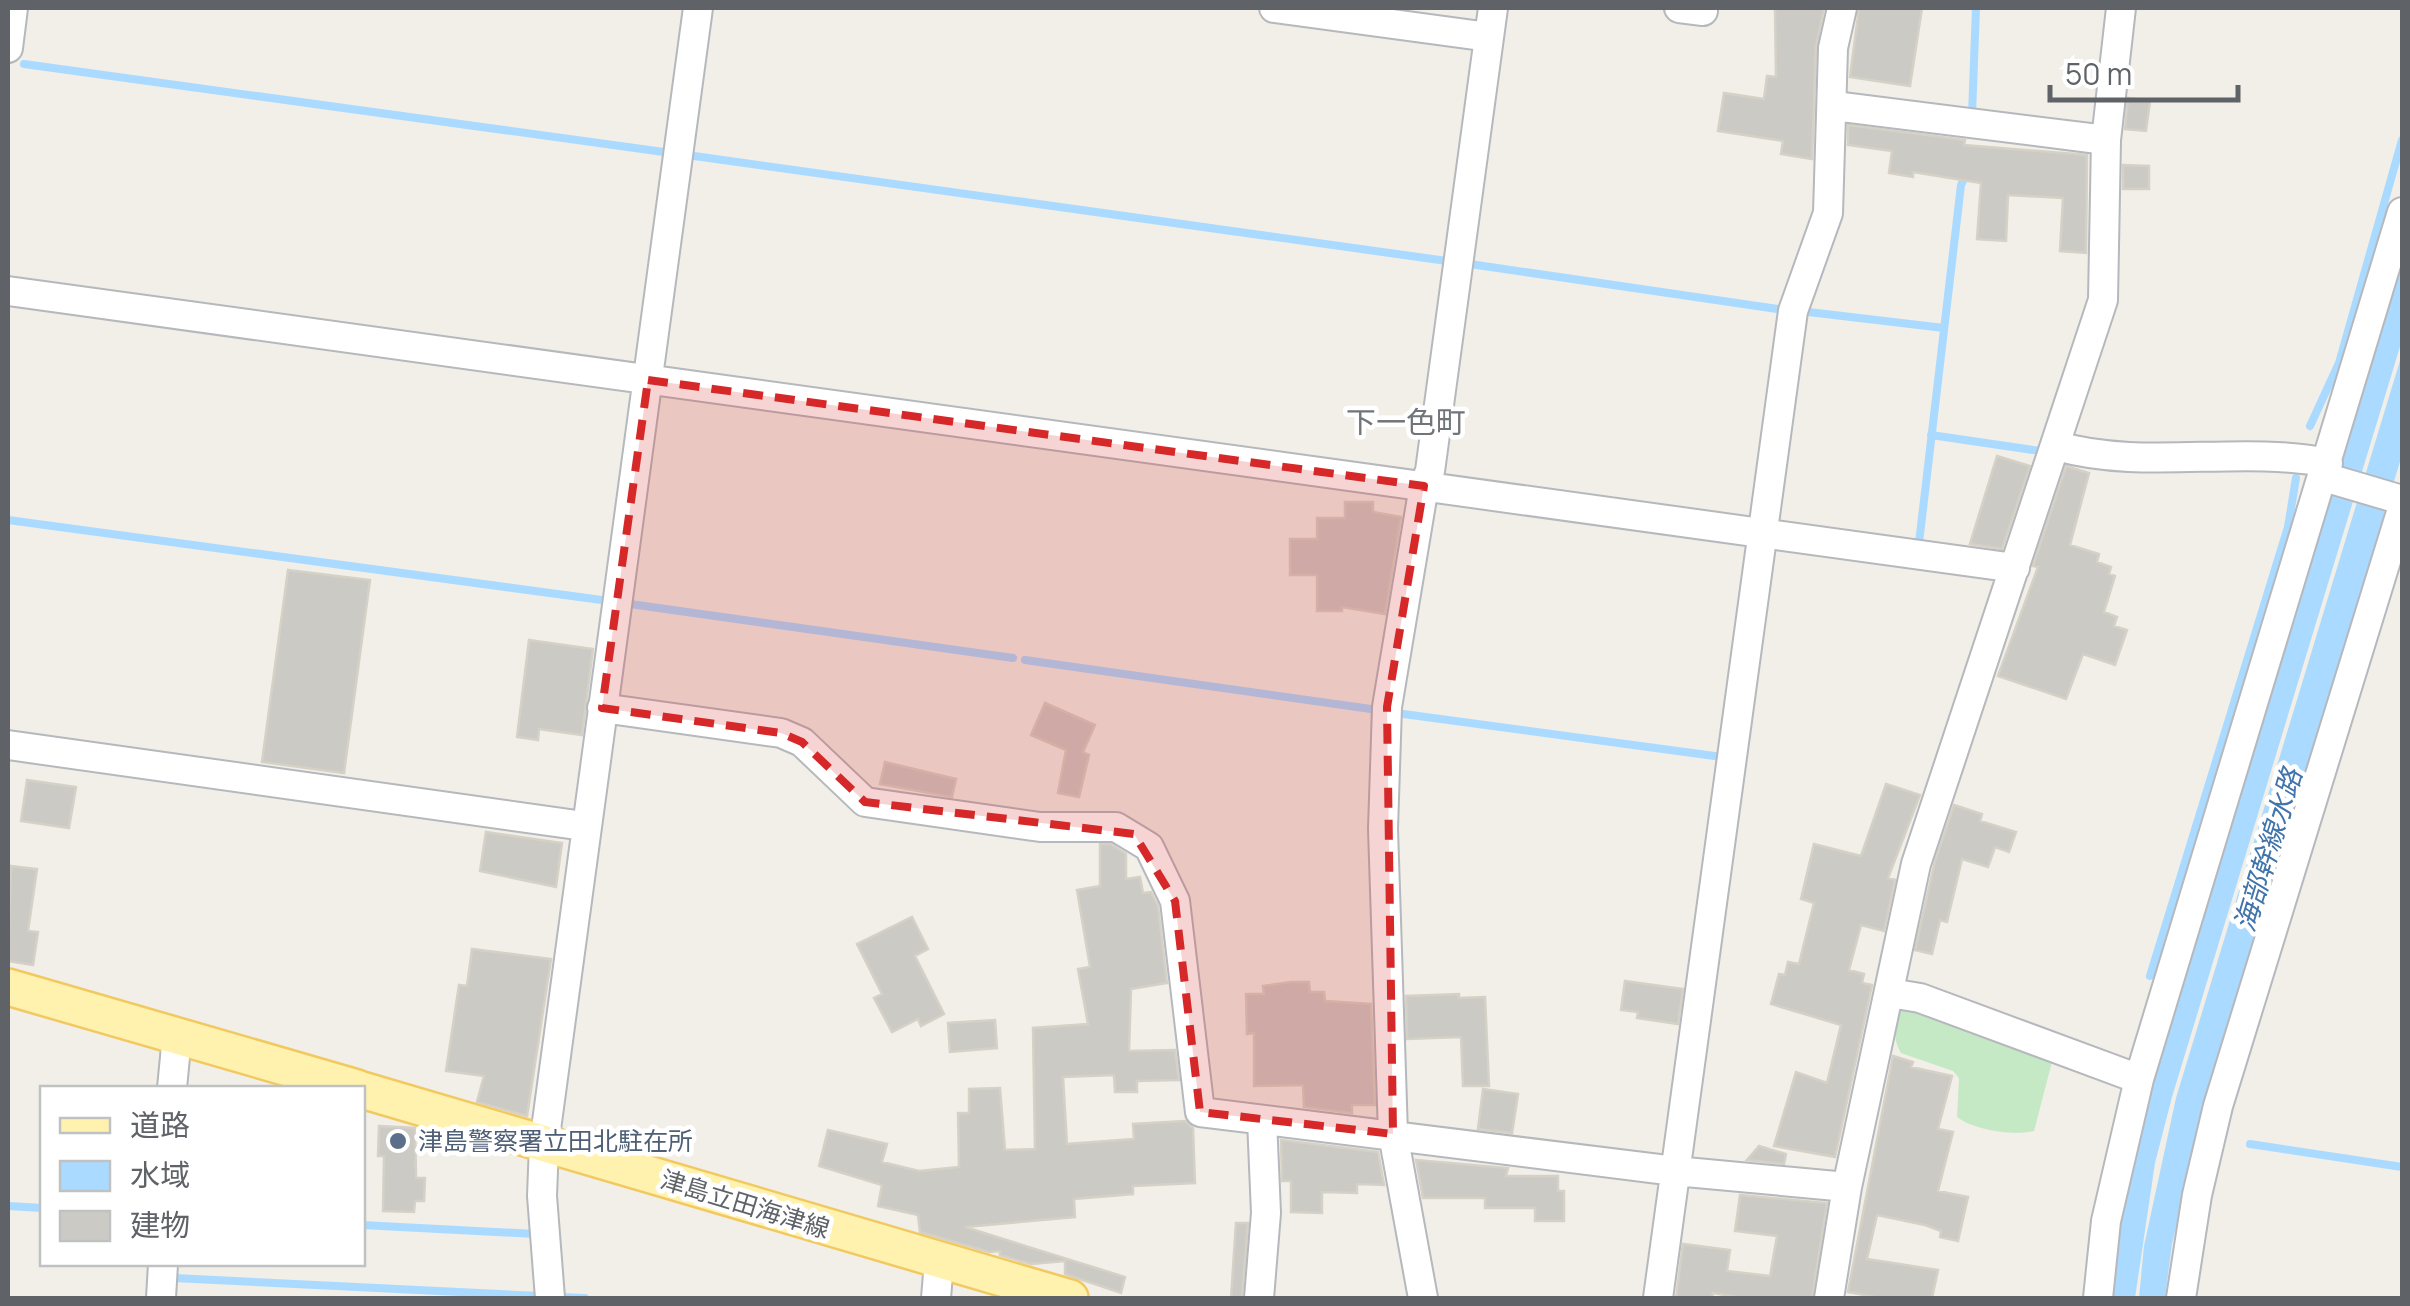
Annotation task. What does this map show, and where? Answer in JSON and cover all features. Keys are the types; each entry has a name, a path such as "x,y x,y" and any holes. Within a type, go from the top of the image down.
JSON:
{"main road":[{"name":"津島立田海津線","path":"8,986 350,1086"},
{"name":"津島立田海津線","path":"365,1090 1070,1298"}],"street":[{"path":"8,48 13,8"},
{"path":"550,1298 542,1196 544,1144 584,826 698,8"},
{"path":"1274,8 1489,37"},
{"path":"1423,1298 1394,1134 1383,829 1387,707 1424,486 1430,471 1493,8"},
{"path":"1658,1298 1698,983 1793,311 1828,212 1834,106 1832,48 1842,8"},
{"path":"1829,1298 1846,1187 1916,864 2104,300 2106,140 2121,8"},
{"path":"1834,106 2106,140"},
{"path":"2098,1298 2106,1222 2139,1079 2326,473 2402,212"},
{"path":"8,291 2014,568"},
{"path":"2057,446 2099,458 2290,456 2400,502 2218,1106 2197,1195 2181,1298"},
{"path":"602,708 781,733 802,742 865,802 1040,826 1116,828 1134,834 1166,874 1175,901 1200,1112 1675,1171 1846,1187"},
{"path":"8,745 584,826"},
{"path":"1890,993 1920,998 2139,1079"},
{"path":"172,1086 178,1036"},
{"path":"1259,1298 1266,1213 1262,1120"},
{"path":"936,1298 939,1262"},
{"path":"161,1298 162,1266"}],"highlighted area":[{"path":"648,380 1424,486 1387,707 1393,1134 1200,1112 1175,901 1134,834 865,802 802,742 781,733 602,708"}],"green space":[{"path":"1901,1002 2054,1054 2034,1131 1994,1131 1957,1117 1959,1078 1953,1071 1901,1053 1898,1047 1895,1028"}],"water":[{"path":"2402,254 2402,340 2172,1097 2155,1163 2135,1298 2108,1298 2131,1151"},
{"name":"海部幹線水路","path":"2402,354 2402,455 2206,1101 2172,1244 2165,1298 2139,1298 2144,1246 2176,1098"}],"building":[{"path":"1775,8 1824,8 1816,47 1812,159 1781,154 1783,141 1718,131 1724,93 1764,99 1767,76 1776,77"},
{"path":"1859,8 1922,8 1910,86 1850,77"},
{"path":"2128,98 2150,101 2146,131 2125,129"},
{"path":"1848,125 1965,140 1964,145 2087,155 2086,253 2060,251 2063,198 2008,195 2006,241 1977,239 1981,183 1913,172 1913,177 1889,173 1892,151 1848,145"},
{"path":"2123,165 2149,166 2149,189 2123,189"},
{"path":"1997,456 2030,466 2002,549 1970,544"},
{"path":"2066,466 2089,473 2070,545 2099,554 2097,562 2111,567 2109,574 2115,576 2104,612 2117,617 2114,626 2127,630 2115,665 2083,654 2066,699 1998,676 2038,567 2033,566"},
{"path":"1345,502 1373,502 1373,512 1401,517 1385,614 1342,607 1342,611 1317,611 1317,575 1290,575 1290,539 1317,539 1317,518 1345,518"},
{"path":"288,570 370,580 344,773 262,762"},
{"path":"529,640 593,649 582,735 539,729 538,740 517,737"},
{"path":"1045,703 1095,725 1083,752 1089,755 1079,797 1058,793 1066,750 1031,735"},
{"path":"885,762 956,779 952,797 880,784"},
{"path":"27,780 76,787 69,828 21,821"},
{"path":"1886,784 1920,795 1888,878 1895,880 1884,931 1861,925 1849,970 1864,974 1862,983 1872,985 1835,1157 1774,1146 1796,1072 1827,1083 1841,1025 1771,1004 1779,974 1785,975 1788,962 1799,964 1814,903 1801,899 1814,844 1861,856"},
{"path":"1954,805 1982,814 1980,821 2016,832 2009,852 1995,847 1988,867 1962,859 1947,922 1940,920 1932,954 1915,950 1935,861"},
{"path":"486,832 562,843 556,887 480,871"},
{"path":"1100,844 1111,844 1126,854 1126,879 1140,877 1143,893 1151,892 1158,906 1167,983 1131,989 1129,1051 1175,1050 1179,1080 1137,1081 1137,1092 1115,1092 1114,1075 1063,1077 1067,1144 1134,1139 1133,1124 1185,1121 1193,1128 1195,1183 1133,1186 1133,1194 1074,1199 1075,1217 965,1227 1125,1277 1121,1293 1065,1274 1065,1261 1031,1264 1000,1255 1000,1251 989,1252 920,1232 918,1215 878,1206 882,1185 819,1166 828,1130 887,1144 882,1162 919,1171 959,1167 958,1113 969,1113 969,1089 1000,1088 1005,1150 1035,1149 1033,1028 1088,1024 1078,969 1090,967 1077,890 1100,886"},
{"path":"11,866 37,869 28,931 38,932 33,965 8,961"},
{"path":"912,917 928,949 915,956 944,1014 921,1026 918,1019 892,1032 874,998 882,994 857,944"},
{"path":"472,949 551,959 527,1116 477,1102 484,1076 446,1071 459,985 467,986"},
{"path":"1625,981 1683,989 1678,1024 1637,1018 1638,1012 1621,1010"},
{"path":"1309,982 1310,992 1324,992 1325,1001 1371,1004 1375,1105 1352,1105 1352,1113 1304,1107 1303,1085 1254,1086 1254,1033 1247,1034 1246,994 1264,994 1263,986"},
{"path":"1459,994 1459,998 1485,997 1489,1086 1463,1086 1461,1037 1407,1039 1406,996"},
{"path":"995,1020 997,1048 950,1052 948,1023"},
{"path":"1893,1056 1913,1062 1911,1067 1952,1076 1938,1129 1953,1132 1938,1191 1968,1197 1958,1241 1940,1237 1941,1231 1925,1225 1877,1215 1867,1259 1938,1270 1932,1298 1880,1298 1848,1292"},
{"path":"1483,1089 1518,1094 1512,1133 1478,1129"},
{"path":"379,1126 415,1128 416,1178 425,1178 424,1201 415,1201 414,1212 383,1211 384,1156 378,1156"},
{"path":"1281,1140 1378,1152 1384,1185 1357,1184 1357,1193 1322,1192 1322,1213 1291,1212 1291,1181 1282,1181"},
{"path":"1759,1146 1786,1154 1784,1164 1747,1160"},
{"path":"1416,1160 1508,1168 1506,1176 1558,1176 1558,1191 1564,1191 1564,1221 1535,1221 1535,1208 1485,1208 1485,1198 1423,1198"},
{"path":"1740,1195 1827,1203 1812,1298 1743,1298 1713,1293 1712,1298 1676,1298 1683,1244 1730,1250 1727,1271 1770,1276 1777,1236 1735,1231"},
{"path":"1236,1223 1248,1223 1242,1298 1231,1298"}],"waterway":[{"path":"1972,115 1976,8"},
{"path":"24,64 671,153"},
{"path":"2310,426 2339,363 2402,140"},
{"path":"687,155 1447,261"},
{"path":"1912,542 1919,543 1961,185 1967,173"},
{"path":"1470,264 1784,310"},
{"path":"1800,311 1944,328"},
{"path":"1931,435 2040,451"},
{"path":"2150,976 2288,527 2296,478"},
{"path":"8,520 609,601"},
{"path":"630,604 1013,658"},
{"path":"1025,660 1378,710"},
{"path":"1396,713 1722,757"},
{"path":"2250,1144 2402,1167"},
{"path":"8,1206 40,1208"},
{"path":"365,1225 536,1234"},
{"path":"174,1278 541,1296"},
{"path":"559,1297 585,1298"}],"place":[{"name":"津島警察署立田北駐在所","path":"398,1141"}],"district":[{"name":"下一色町","path":"1406,423"}]}
